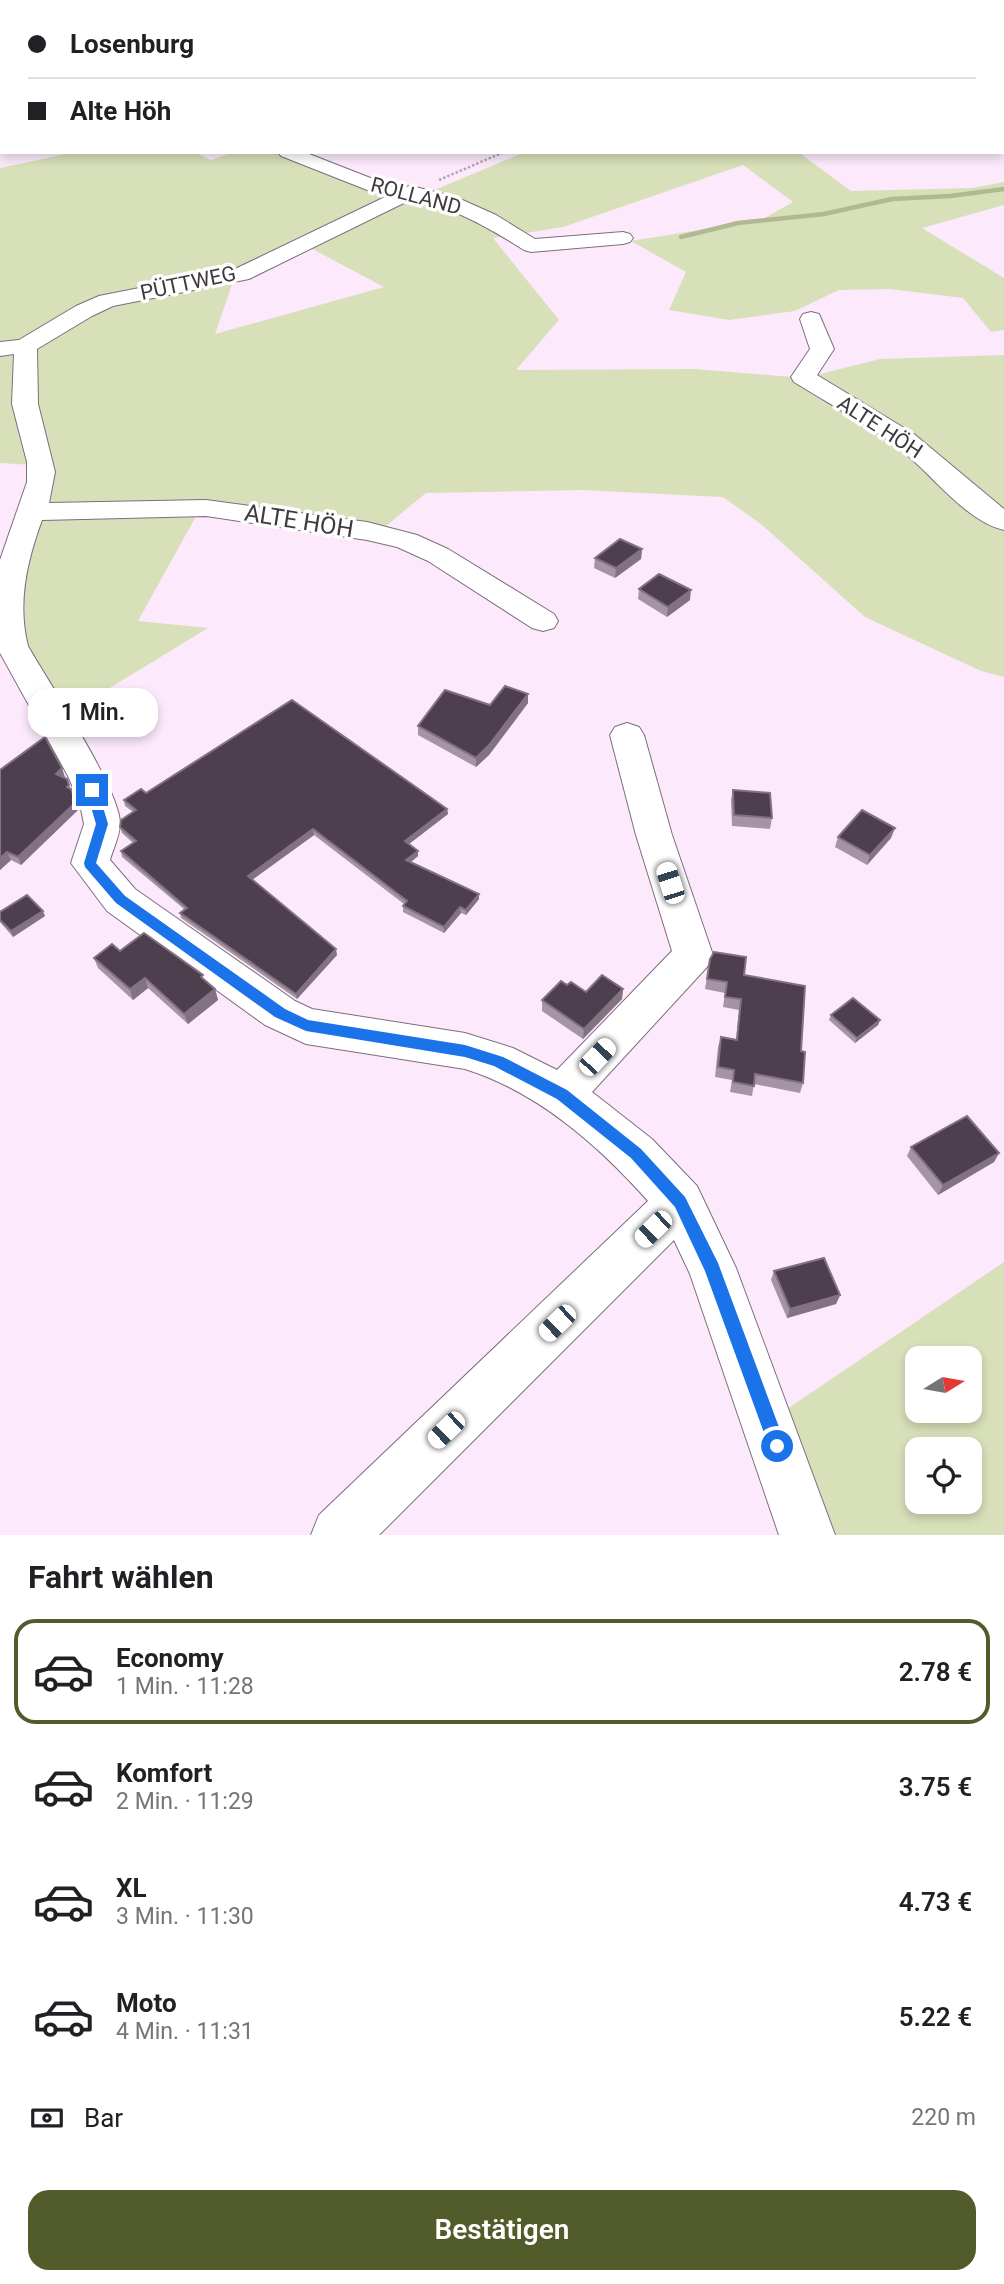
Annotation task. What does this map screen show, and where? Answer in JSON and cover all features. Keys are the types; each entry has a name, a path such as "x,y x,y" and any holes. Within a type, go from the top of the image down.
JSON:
{"lane":[{"name":"ROLLAND","path":"292,154 394,194 412,192 471,210 531,246 624,237"},
{"name":"PÜTTWEG","path":"13,348 107,301 241,274 412,192"},
{"name":"ALTE HÖH","path":"811,319 822,349 803,377 905,440 977,503 1004,522"},
{"path":"13,348 28,362 24,380 25,405 42,473 33,512 26,524 16,559 6,607 5,628 12,646 86,776 98,804 102,824 90,863 121,900 280,1013 306,1026 465,1051 498,1061 562,1094 636,1154 680,1202 712,1268 807,1535"},
{"name":"ALTE HÖH","path":"33,512 206,508 367,531 407,541 438,555 543,621"},
{"path":"562,1094 693,955 654,835 627,735"},
{"path":"340,1535 680,1202"}],"path":[{"path":"412,192 499,154"}],"green space":[{"path":"66,154 198,154 211,160 228,154 311,154 398,192 418,197 520,154 801,154 851,191 972,188 1004,182 1004,205 922,228 1004,278 1004,330 991,332 963,298 890,289 839,290 795,311 729,320 669,310 686,272 631,241 761,220 793,202 743,165 563,227 493,238 559,320 516,370 695,369 804,378 880,359 1004,355 1004,677 981,671 865,617 762,525 723,497 582,490 426,493 386,526 205,500 138,621 208,628 44,728 0,648 33,465 0,463 0,168","holes":["303,244 384,287 215,334 234,279"]},
{"path":"1004,1262 1004,1535 788,1535 756,1430"}],"building":[{"path":"620,539 642,549 616,568 595,558"},
{"path":"659,574 691,590 668,607 639,589"},
{"path":"505,686 528,694 476,758 418,726 445,690 490,705"},
{"path":"292,700 447,809 405,841 418,851 406,860 479,894 466,910 460,907 444,927 403,906 407,901 313,829 248,876 336,949 296,994 180,913 187,908 121,851 136,841 120,827 121,820 136,810 124,800 141,789 146,793"},
{"path":"45,737 62,768 56,774 67,779 67,787 71,789 76,802 18,857 7,852 0,858 0,770"},
{"path":"733,790 770,793 772,818 734,815"},
{"path":"862,810 895,828 870,855 838,837"},
{"path":"27,895 43,911 11,931 0,920 0,912"},
{"path":"144,933 203,975 201,977 215,989 184,1014 145,978 130,989 94,958 112,944 120,951"},
{"path":"714,952 746,957 744,975 805,986 801,1051 805,1052 803,1083 755,1074 754,1086 733,1082 734,1070 718,1067 721,1037 737,1040 741,999 725,997 727,982 707,979 710,959"},
{"path":"602,975 623,989 584,1029 542,1000 561,981 567,985 571,982 586,992"},
{"path":"853,998 880,1020 857,1038 831,1015"},
{"path":"967,1116 999,1153 943,1185 911,1147"},
{"path":"824,1258 840,1295 790,1309 774,1271"}],"waterway":[{"path":"681,237 738,223 824,214 892,199 950,196 1004,189"}],"route":[{"path":"92,790 102,824 90,863 121,900 280,1013 306,1026 465,1051 498,1061 562,1094 636,1154 680,1202 712,1268 777,1446"}]}
